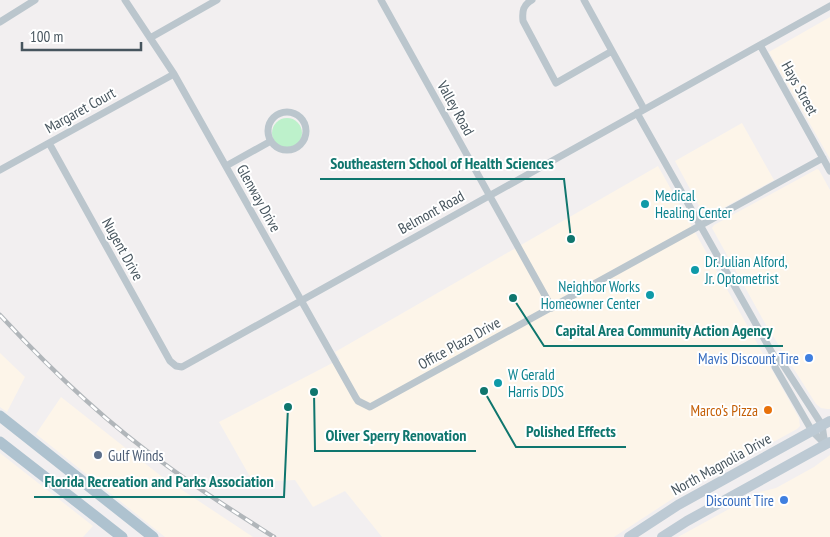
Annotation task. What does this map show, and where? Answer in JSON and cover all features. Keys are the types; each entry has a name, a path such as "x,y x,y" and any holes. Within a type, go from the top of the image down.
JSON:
{"main road":[{"path":"0,416 153,537"},
{"name":"North Magnolia Drive","path":"629,537 678,505 826,423"},
{"path":"0,442 122,537"},
{"path":"662,537 687,521 828,443"},
{"path":"36,470 51,457"},
{"path":"678,505 687,521"}],"street":[{"path":"0,22 35,0"},
{"name":"Glenway Drive","path":"125,0 174,74 356,398 370,407"},
{"path":"150,38 217,0"},
{"name":"Valley Road","path":"381,0 552,308"},
{"path":"532,0 527,3 522,12 522,21 556,83 612,51"},
{"path":"584,0 701,226 775,358 782,363 826,423 828,443"},
{"name":"Belmont Road","path":"176,366 182,367 830,6"},
{"name":"Hays Street","path":"760,45 830,171"},
{"name":"Margaret Court","path":"0,170 174,74"},
{"path":"291,112 302,120 305,126 305,136 302,143 297,147 283,150 271,141 268,125 277,114 291,112"},
{"path":"226,166 271,141"},
{"name":"Nugent Drive","path":"49,143 170,361 176,366"},
{"name":"Office Plaza Drive","path":"370,407 823,158"},
{"path":"775,358 775,367 812,431 828,443"}],"shaded area":[{"path":"830,17 830,159 769,52"},
{"path":"742,123 774,180 705,217 675,161"},
{"path":"658,166 799,418 800,426 797,429 686,490 614,537 382,537 345,491 313,507 295,480 253,482 219,422 340,359 335,352"},
{"path":"817,169 830,190 830,409 821,408 816,404 766,325 712,228 714,225"},
{"path":"0,353 25,377 7,412 0,407"},
{"name":"Gulf Winds","path":"61,397 161,476 253,537 165,537 36,434"},
{"path":"0,453 93,526 83,537 0,537"},
{"name":"Discount Tire","path":"830,455 830,537 678,537 760,492 776,488 814,467"}],"green space":[{"path":"287,118 298,122 302,133 298,144 287,148 276,144 272,133 276,122"}],"railway":[{"path":"0,315 39,356 122,431 193,484 274,537"}],"place":[{"name":"Medical Healing Center","path":"645,204"},
{"name":"Southeastern School of Health Sciences","path":"571,239"},
{"name":"Dr. Julian Alford, Jr. Optometrist","path":"695,270"},
{"name":"Neighbor Works Homeowner Center","path":"650,295"},
{"name":"Capital Area Community Action Agency","path":"513,298"},
{"name":"Mavis Discount Tire","path":"809,358"},
{"name":"W Gerald Harris DDS","path":"498,383"},
{"name":"Polished Effects","path":"484,391"},
{"name":"Oliver Sperry Renovation","path":"314,392"},
{"name":"Florida Recreation and Parks Association","path":"288,407"},
{"name":"Marco's Pizza","path":"768,410"},
{"name":"Gulf Winds","path":"98,455"},
{"name":"Discount Tire","path":"784,500"}]}
